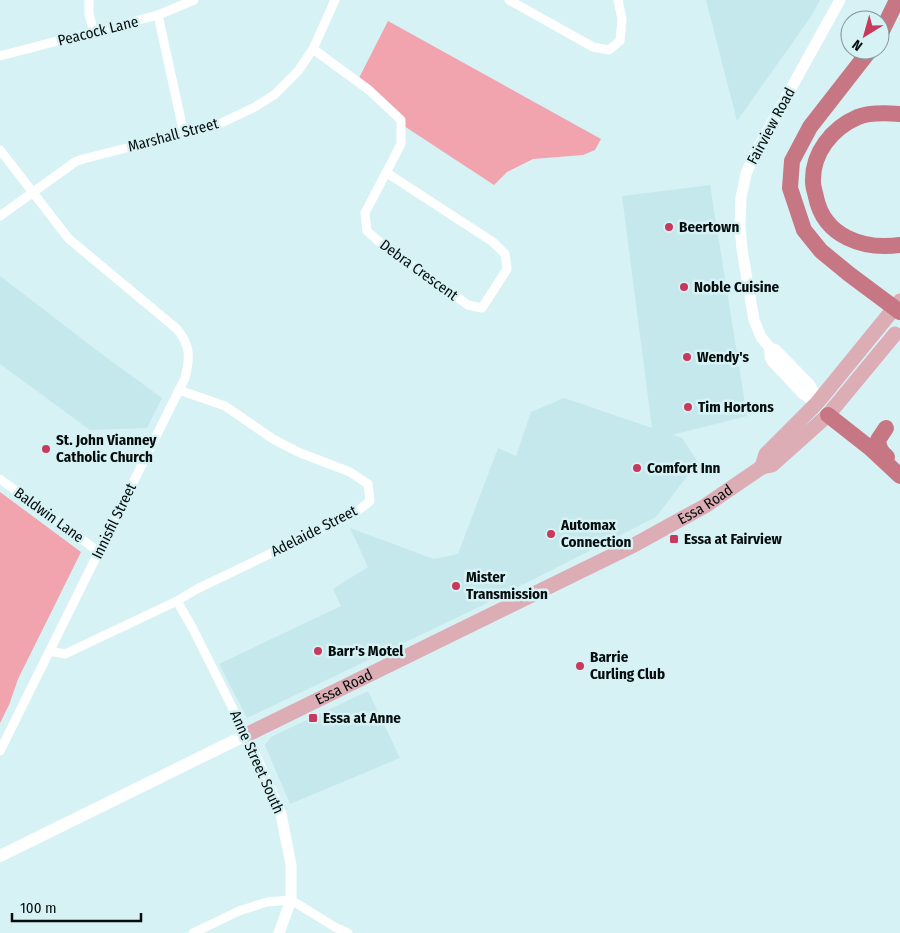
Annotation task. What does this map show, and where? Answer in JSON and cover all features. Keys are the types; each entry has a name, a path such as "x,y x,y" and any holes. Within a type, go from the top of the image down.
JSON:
{"highway":[{"path":"890,14 897,0"},
{"path":"862,60 810,127 792,161 790,188 804,230 821,251 849,274 898,307"},
{"path":"900,114 886,112 860,116 839,128 825,142 815,163 812,183 819,208 828,223 839,234 875,246 900,245"},
{"path":"823,409 900,476"},
{"path":"886,428 878,440 878,446 884,455 900,470"}],"main road":[{"name":"Essa Road","path":"823,409 898,307"},
{"name":"Essa Road","path":"0,856 634,545 705,506 762,467 772,465 898,331"}],"street":[{"path":"88,0 88,14 94,32"},
{"name":"Peacock Lane","path":"0,56 158,16 194,0"},
{"name":"Marshall Street","path":"0,216 75,162 217,125 255,107 274,95 298,71 313,48 335,0"},
{"path":"509,0 593,47 608,50 620,41 622,19 618,0"},
{"name":"Fairview Road","path":"823,409 809,384 776,350 770,348 761,337 754,320 740,226 746,174 754,155 840,0"},
{"path":"158,16 184,134"},
{"name":"Debra Crescent","path":"313,48 369,90 402,120 401,144 365,213 367,231 468,305 482,308 507,269 505,254 492,242 387,173"},
{"name":"Innisfil Street","path":"0,150 69,239 183,336 187,344 189,359 185,378 1,747"},
{"name":"Adelaide Street","path":"50,651 64,654 356,513 370,501 368,484 350,472 298,452 273,439 225,406 178,390"},
{"name":"Baldwin Lane","path":"0,479 99,552"},
{"name":"Anne Street South","path":"177,601 194,628 246,735 281,814 291,865 291,900 279,933"},
{"path":"193,933 239,911 267,902 291,900 348,933"}],"shaded area":[{"path":"706,0 820,0 810,18 737,121"},
{"path":"388,21 601,139 595,150 583,155 533,159 507,172 494,185 401,124 359,78"},
{"path":"710,185 747,416 672,435 682,438 698,462 656,517 481,606 247,718 219,664 341,606 333,589 368,567 350,528 434,559 458,554 498,448 516,456 531,412 564,398 652,428 622,196"},
{"path":"0,276 162,398 147,428 90,430 0,364"},
{"path":"0,492 81,552 18,679 9,705 0,723"},
{"path":"368,691 400,758 290,804 265,745 271,737"}],"place":[{"name":"Beertown","path":"669,227"},
{"name":"Noble Cuisine","path":"684,287"},
{"name":"Wendy's","path":"687,357"},
{"name":"Tim Hortons","path":"688,407"},
{"name":"St. John Vianney Catholic Church","path":"46,449"},
{"name":"Comfort Inn","path":"637,468"},
{"name":"Automax Connection","path":"551,534"},
{"name":"Essa at Fairview","path":"674,539"},
{"name":"Mister Transmission","path":"456,586"},
{"name":"Barr's Motel","path":"318,651"},
{"name":"Barrie Curling Club","path":"580,666"},
{"name":"Essa at Anne","path":"313,718"}]}
